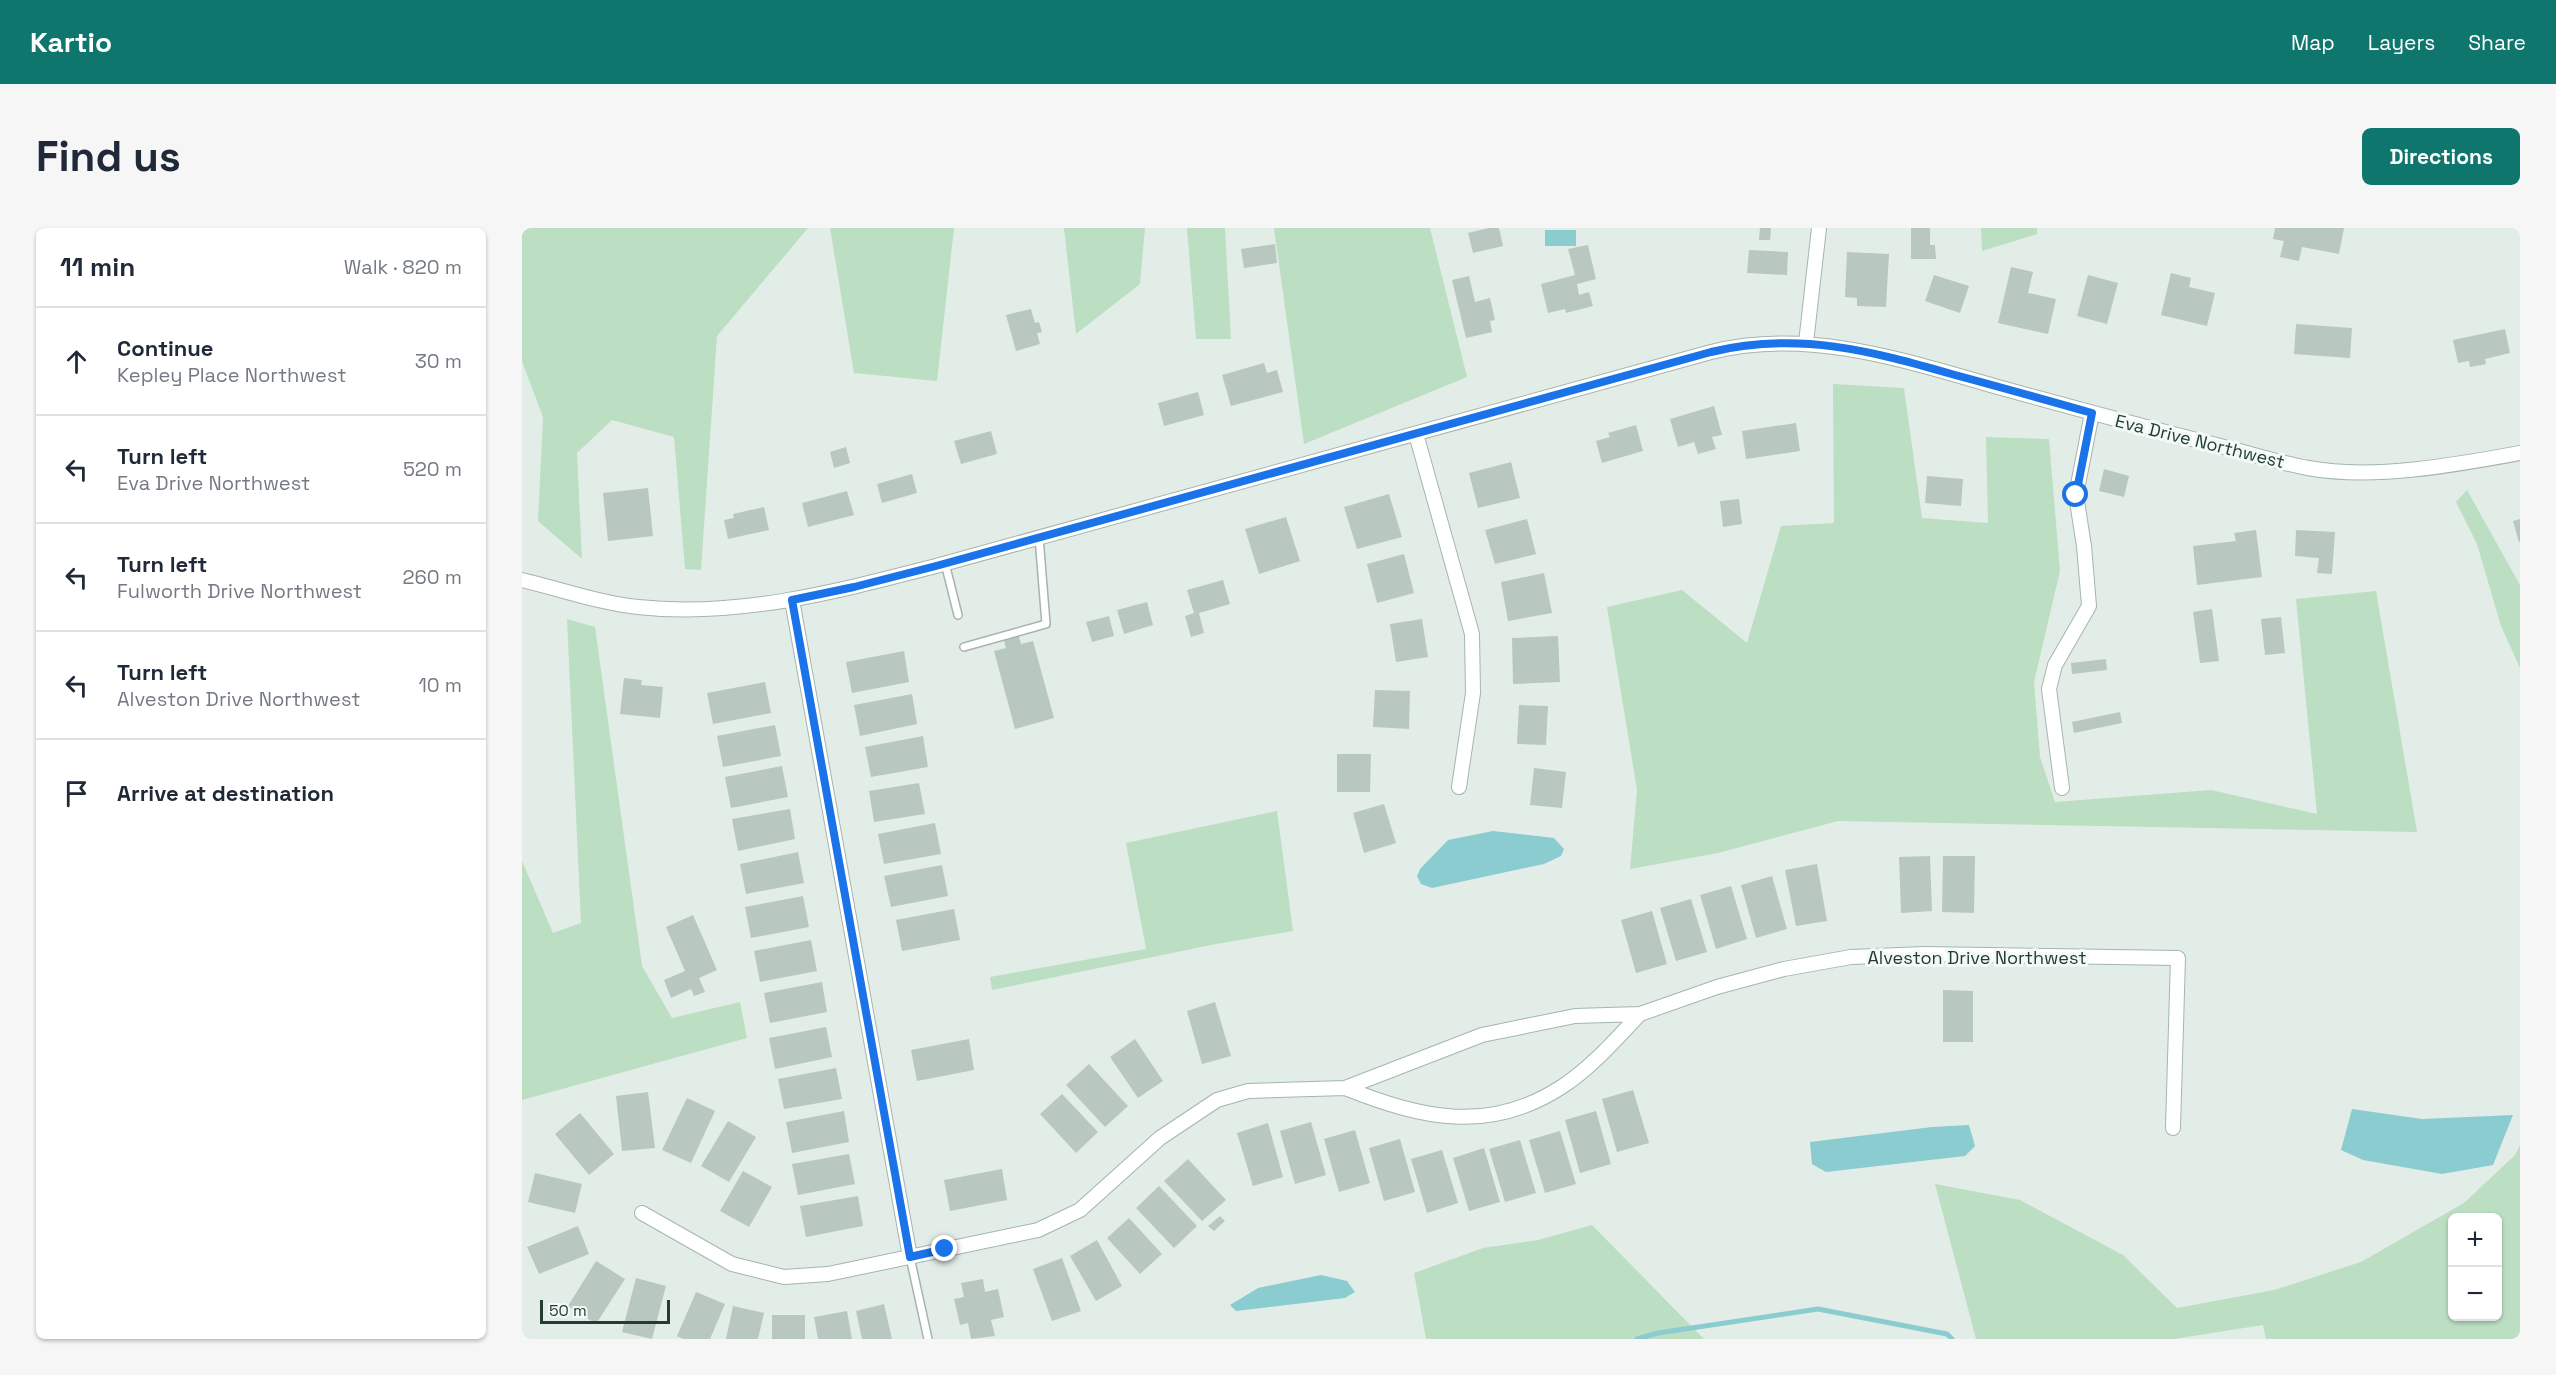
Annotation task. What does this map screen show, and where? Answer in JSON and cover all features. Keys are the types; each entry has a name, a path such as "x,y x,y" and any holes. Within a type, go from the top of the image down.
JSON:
{"street":[{"path":"1806,343 1819,228"},
{"name":"Eva Drive Northwest","path":"522,580 606,601 646,608 722,608 792,600 854,587 945,563 1720,350 1766,343 1806,343 1873,352 2092,413 2310,468 2380,472 2479,461 2520,453"},
{"path":"2062,788 2049,689 2055,665 2089,606 2084,546 2076,495 2092,413"},
{"path":"1416,434 1472,634 1473,693 1459,787"},
{"path":"792,600 910,1257"},
{"name":"Alveston Drive Northwest","path":"642,1213 732,1264 784,1277 828,1274 1038,1230 1080,1210 1160,1138 1217,1100 1248,1091 1345,1088 1482,1035 1575,1016 1640,1014 1717,987 1784,969 1851,957 1924,954 2178,958 2173,1128"},
{"name":"Alveston Drive Northwest","path":"1345,1088 1385,1104 1436,1117 1478,1117 1508,1112 1538,1101 1564,1086 1601,1054 1640,1014"}],"lane":[{"path":"964,647 1046,624 1040,537"},
{"path":"945,563 958,615"},
{"path":"910,1257 928,1339"}],"green space":[{"path":"522,228 808,228 717,336 701,570 685,569 674,437 612,420 577,453 582,559 538,521 543,417 522,361"},
{"path":"830,228 954,228 937,381 854,373"},
{"path":"1064,228 1145,228 1140,284 1076,334"},
{"path":"1187,228 1225,228 1231,339 1196,339"},
{"path":"1274,228 1430,228 1467,377 1304,444"},
{"path":"1981,228 2037,228 2037,234 1982,251"},
{"path":"1833,384 1904,388 1922,518 1988,523 1986,437 2049,439 2060,571 2034,682 2040,757 2055,802 2211,790 2317,814 2296,599 2376,591 2417,832 1838,821 1718,853 1630,869 1637,790 1607,607 1682,590 1747,643 1781,526 1834,523"},
{"path":"2467,490 2520,585 2520,668 2501,626 2477,544 2456,502"},
{"path":"567,619 595,627 642,966 672,1018 740,1002 747,1038 522,1100 522,861 553,933 581,923"},
{"path":"1277,811 1293,931 1216,944 992,990 990,977 1146,949 1126,843"},
{"path":"2520,1145 2520,1339 2266,1339 2263,1325 2174,1339 1976,1339 1935,1184 2020,1200 2123,1255 2177,1308 2274,1290 2361,1262 2464,1203 2515,1155"},
{"path":"1592,1225 1704,1339 1426,1339 1414,1273 1483,1248 1538,1240"}],"water":[{"path":"1545,230 1576,230 1576,246 1545,246"},
{"path":"1493,831 1554,838 1564,849 1561,856 1544,864 1432,888 1421,884 1417,876 1420,869 1448,840"},
{"path":"2352,1109 2422,1119 2513,1115 2493,1165 2442,1174 2363,1160 2341,1150"},
{"path":"1969,1125 1975,1146 1965,1156 1826,1172 1812,1164 1810,1142 1932,1127"},
{"path":"1321,1275 1347,1281 1355,1292 1345,1298 1236,1311 1230,1305 1258,1288"}],"building":[{"path":"1499,228 1503,246 1473,253 1468,233"},
{"path":"1760,228 1771,228 1770,240 1759,240"},
{"path":"1911,228 1930,228 1930,245 1935,245 1936,259 1911,259"},
{"path":"2275,228 2344,228 2339,254 2302,247 2299,261 2280,257 2284,241 2273,239"},
{"path":"1275,244 1277,263 1244,268 1241,249"},
{"path":"1588,245 1596,279 1577,284 1579,295 1589,292 1593,306 1566,313 1565,309 1548,313 1541,284 1575,275 1568,249"},
{"path":"1749,250 1788,252 1787,275 1747,273"},
{"path":"1847,252 1889,254 1886,307 1857,306 1857,298 1845,297"},
{"path":"2011,267 2033,272 2028,293 2056,299 2048,334 1998,323"},
{"path":"2171,273 2191,278 2189,287 2215,293 2207,326 2161,315"},
{"path":"1934,275 1969,286 1960,313 1925,301"},
{"path":"2088,275 2118,283 2107,324 2077,316"},
{"path":"1469,276 1475,302 1490,298 1495,320 1490,321 1492,332 1466,338 1452,280"},
{"path":"1031,309 1035,323 1039,322 1042,332 1037,333 1040,344 1016,351 1006,315"},
{"path":"2296,324 2352,328 2350,358 2294,354"},
{"path":"2505,329 2510,353 2485,359 2486,364 2470,367 2469,361 2458,363 2453,340"},
{"path":"1264,363 1267,373 1277,370 1283,392 1231,406 1222,375"},
{"path":"1198,392 1204,415 1164,426 1158,403"},
{"path":"1714,406 1722,435 1712,437 1716,449 1698,454 1694,442 1678,447 1670,419"},
{"path":"1796,423 1800,451 1746,459 1742,431"},
{"path":"1636,425 1643,451 1602,463 1596,441 1610,437 1608,433"},
{"path":"991,431 997,454 961,464 954,441"},
{"path":"846,447 850,463 834,468 830,452"},
{"path":"1511,462 1520,498 1478,508 1469,473"},
{"path":"2104,469 2129,476 2124,497 2099,491"},
{"path":"912,474 917,493 882,503 877,484"},
{"path":"1927,476 1963,479 1961,506 1925,503"},
{"path":"648,488 653,536 608,541 603,493"},
{"path":"847,491 854,515 808,527 802,503"},
{"path":"1389,494 1402,537 1357,549 1344,507"},
{"path":"1739,499 1742,524 1723,527 1720,501"},
{"path":"764,507 769,530 728,539 724,520 734,518 733,514"},
{"path":"1286,517 1300,561 1259,574 1245,529"},
{"path":"1527,519 1536,554 1495,564 1485,530"},
{"path":"2520,519 2520,542 2519,542 2513,521"},
{"path":"2256,530 2262,577 2197,585 2193,546 2236,541 2234,533"},
{"path":"2296,530 2335,532 2332,574 2317,573 2319,558 2295,556"},
{"path":"1404,554 1414,593 1377,603 1367,564"},
{"path":"1544,573 1552,613 1508,621 1501,582"},
{"path":"1223,580 1230,604 1199,613 1204,633 1191,637 1185,616 1194,613 1187,590"},
{"path":"1147,602 1153,625 1124,634 1117,610"},
{"path":"2212,609 2219,661 2200,663 2193,612"},
{"path":"1109,616 1114,636 1092,642 1086,622"},
{"path":"2281,617 2285,653 2265,655 2261,619"},
{"path":"1422,619 1428,657 1396,662 1390,624"},
{"path":"1017,629 1021,644 1033,641 1054,718 1015,729 994,651 1006,648 1002,633"},
{"path":"1558,636 1560,682 1513,684 1512,638"},
{"path":"904,651 909,682 852,693 846,662"},
{"path":"2106,659 2107,670 2072,674 2071,663"},
{"path":"624,678 642,680 641,685 663,687 660,718 620,714"},
{"path":"765,682 771,713 713,724 707,693"},
{"path":"1375,690 1410,691 1409,729 1373,727"},
{"path":"912,694 917,724 860,736 854,705"},
{"path":"1519,705 1548,706 1546,745 1517,744"},
{"path":"2120,712 2122,723 2074,733 2072,722"},
{"path":"775,725 781,756 723,767 717,736"},
{"path":"923,736 928,767 871,777 865,747"},
{"path":"1337,754 1371,754 1370,792 1337,792"},
{"path":"782,766 788,797 731,808 725,777"},
{"path":"1534,768 1566,772 1562,808 1530,805"},
{"path":"919,783 925,814 874,822 869,791"},
{"path":"1384,804 1396,843 1364,853 1353,813"},
{"path":"790,809 795,839 738,851 732,819"},
{"path":"935,823 941,854 884,864 878,834"},
{"path":"798,852 804,883 746,894 740,864"},
{"path":"1930,856 1932,911 1901,913 1899,857"},
{"path":"1943,856 1975,856 1974,913 1942,912"},
{"path":"1817,864 1827,921 1796,926 1785,870"},
{"path":"942,865 948,896 891,907 884,876"},
{"path":"1772,876 1787,929 1756,938 1741,885"},
{"path":"1731,886 1747,939 1716,949 1700,895"},
{"path":"803,896 809,927 751,938 745,907"},
{"path":"1691,899 1707,952 1676,961 1660,908"},
{"path":"954,909 960,940 902,951 896,920"},
{"path":"1652,911 1667,964 1636,973 1621,920"},
{"path":"693,915 717,970 699,978 705,992 694,996 691,989 671,998 664,980 685,971 666,927"},
{"path":"811,940 817,971 760,982 754,951"},
{"path":"822,982 827,1012 770,1023 764,993"},
{"path":"1943,990 1973,991 1973,1042 1943,1042"},
{"path":"1215,1002 1231,1056 1202,1064 1187,1011"},
{"path":"826,1027 832,1057 775,1069 769,1038"},
{"path":"969,1039 974,1070 917,1081 911,1050"},
{"path":"1135,1039 1163,1081 1138,1098 1110,1057"},
{"path":"1089,1064 1128,1106 1105,1127 1066,1085"},
{"path":"836,1068 842,1099 784,1109 778,1079"},
{"path":"1633,1090 1649,1143 1617,1152 1602,1099"},
{"path":"648,1092 655,1148 622,1151 616,1096"},
{"path":"1062,1094 1098,1132 1076,1153 1040,1114"},
{"path":"687,1098 715,1111 691,1163 662,1150"},
{"path":"844,1111 849,1142 792,1153 786,1122"},
{"path":"1596,1111 1611,1164 1580,1173 1565,1120"},
{"path":"580,1113 614,1154 589,1175 555,1134"},
{"path":"728,1121 756,1137 729,1182 701,1166"},
{"path":"1311,1122 1326,1175 1295,1184 1280,1131"},
{"path":"1268,1123 1283,1177 1253,1186 1237,1133"},
{"path":"1355,1130 1370,1183 1339,1192 1324,1139"},
{"path":"1560,1131 1576,1184 1545,1193 1529,1140"},
{"path":"1400,1139 1415,1192 1384,1201 1369,1148"},
{"path":"1520,1140 1536,1193 1505,1202 1489,1149"},
{"path":"1484,1148 1500,1202 1469,1211 1453,1158"},
{"path":"1442,1150 1458,1203 1427,1213 1411,1159"},
{"path":"849,1154 855,1184 798,1195 792,1164"},
{"path":"1188,1159 1226,1200 1202,1221 1164,1181"},
{"path":"1002,1169 1007,1200 950,1211 944,1180"},
{"path":"743,1171 772,1187 749,1227 720,1211"},
{"path":"535,1173 582,1184 575,1213 528,1202"},
{"path":"1159,1186 1197,1226 1174,1248 1136,1208"},
{"path":"858,1196 863,1226 806,1237 800,1206"},
{"path":"1220,1216 1225,1221 1214,1231 1208,1226"},
{"path":"1129,1218 1162,1254 1140,1274 1107,1238"},
{"path":"578,1226 589,1254 539,1274 527,1247"},
{"path":"1097,1240 1122,1286 1096,1301 1070,1256"},
{"path":"1062,1258 1081,1311 1052,1321 1033,1269"},
{"path":"596,1261 625,1279 596,1324 568,1306"},
{"path":"636,1278 666,1286 652,1339 622,1332"},
{"path":"983,1279 985,1292 998,1289 1004,1317 991,1320 995,1336 971,1339 968,1323 960,1325 954,1299 964,1297 961,1283"},
{"path":"696,1292 725,1304 710,1339 683,1339 677,1336"},
{"path":"884,1304 892,1339 862,1339 856,1311"},
{"path":"733,1306 764,1313 758,1339 726,1339"},
{"path":"847,1311 852,1339 818,1339 814,1317"},
{"path":"772,1315 805,1315 805,1339 772,1339"}],"waterway":[{"path":"1637,1339 1658,1333 1818,1309 1947,1334 1952,1339"}],"route":[{"path":"945,1249 910,1257 792,600 936,566 1711,352 1766,343 1806,343 1873,352 2092,413 2076,495"}]}
